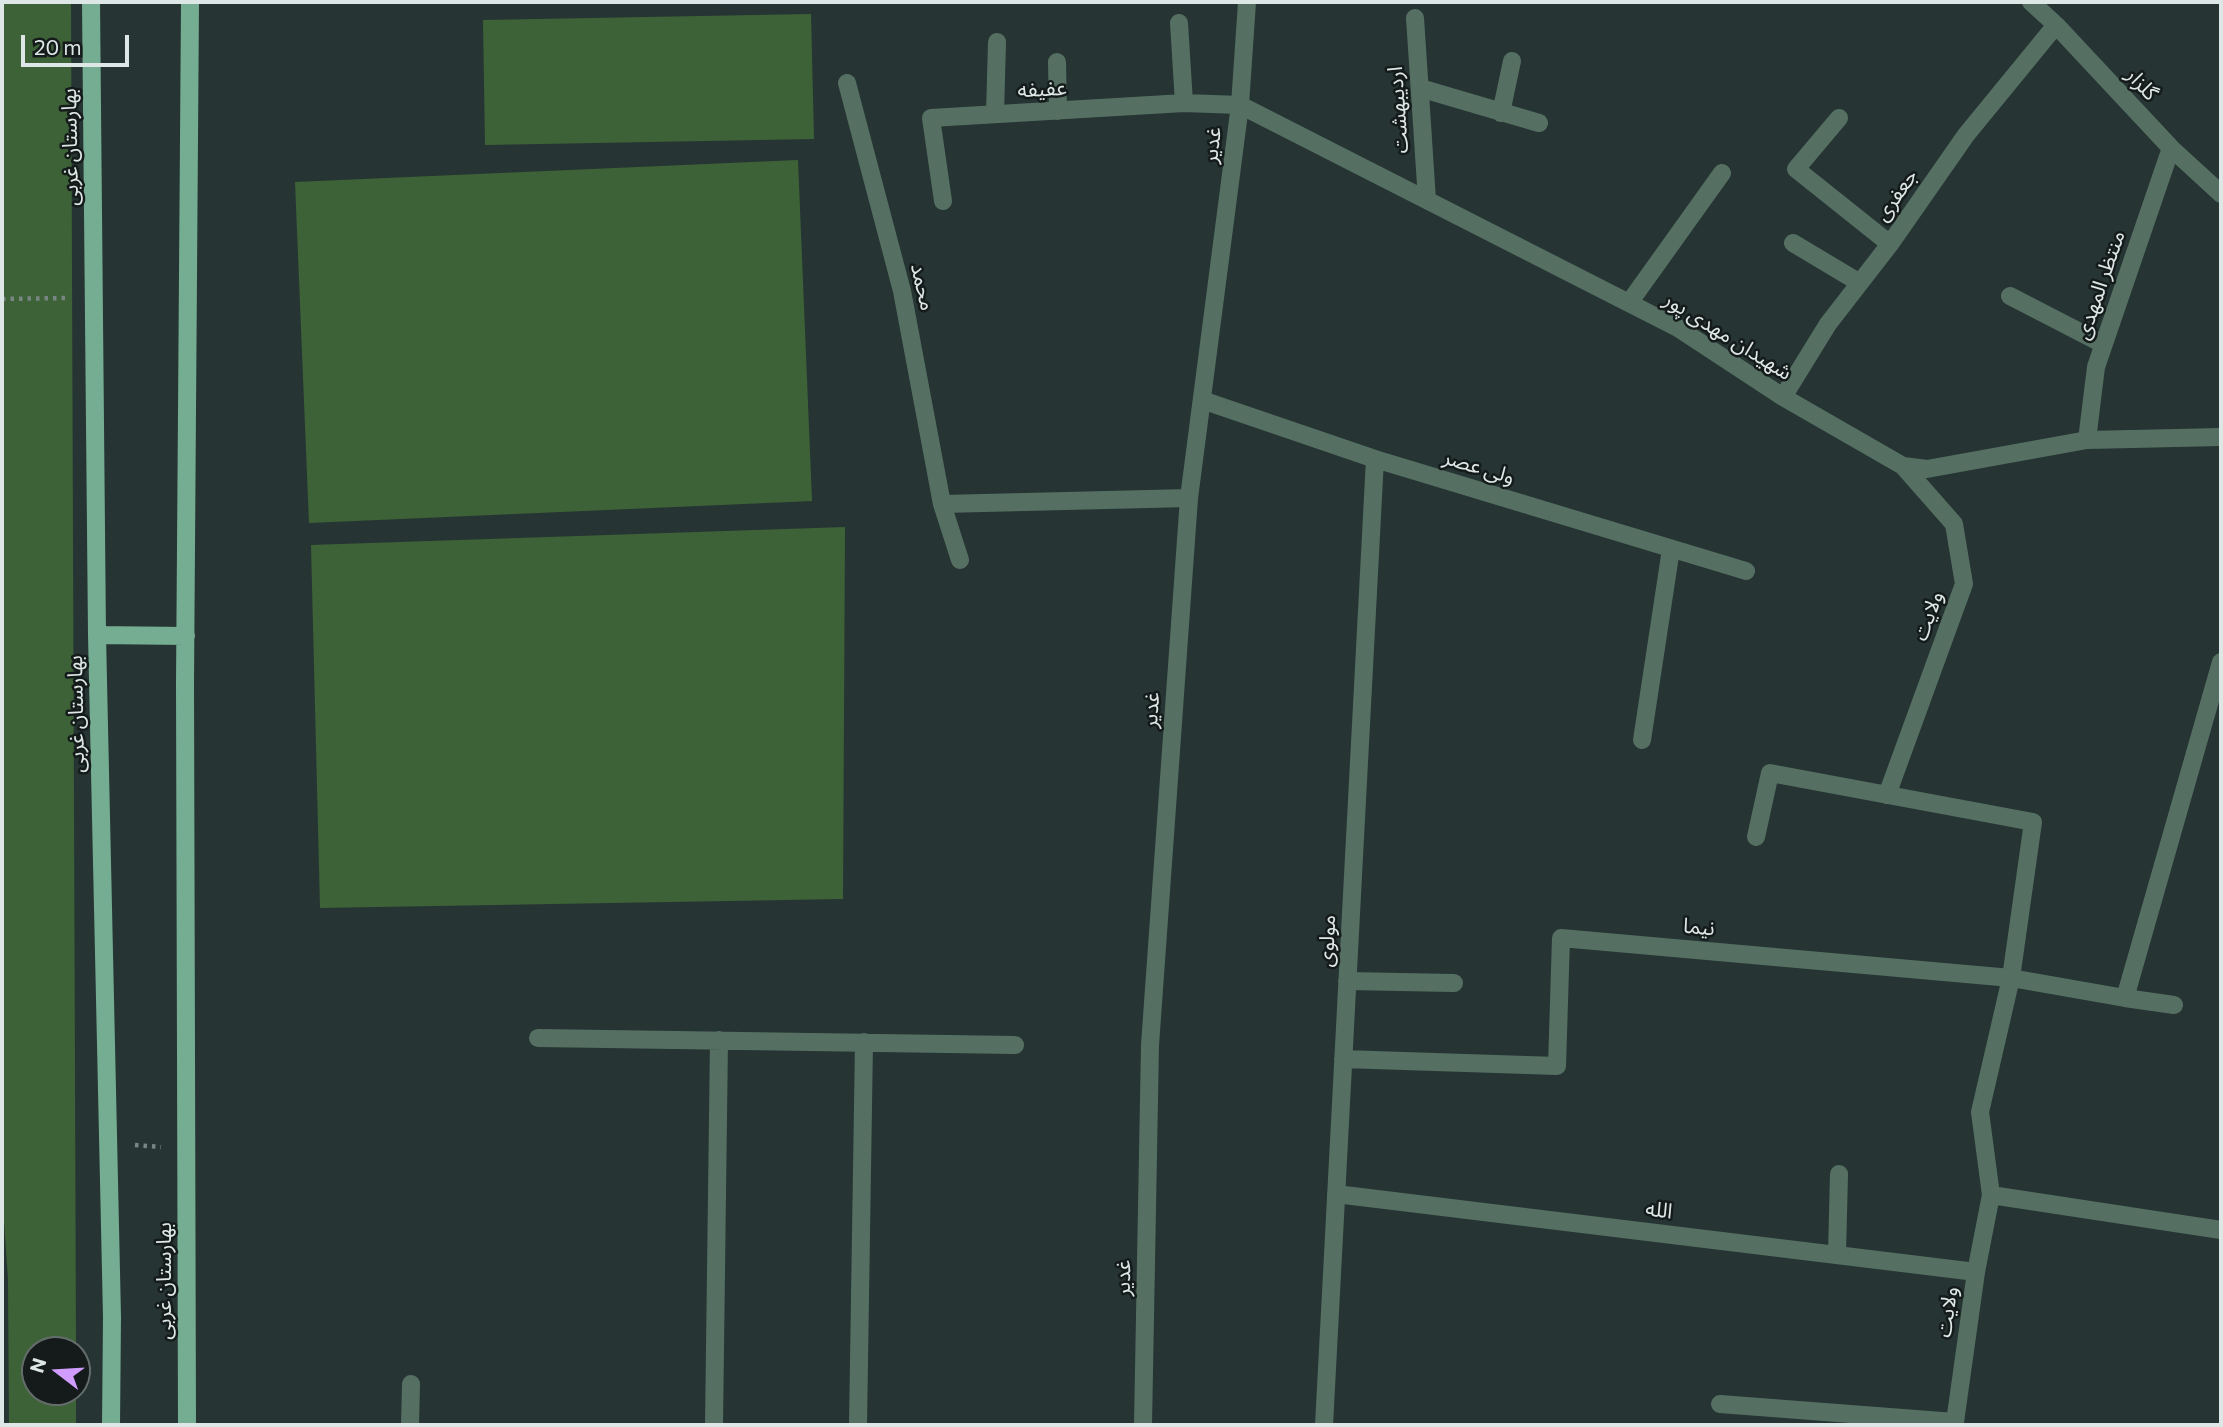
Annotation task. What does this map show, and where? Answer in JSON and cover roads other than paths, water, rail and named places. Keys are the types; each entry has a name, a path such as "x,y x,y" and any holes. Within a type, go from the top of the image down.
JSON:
{"main road":[{"name":"بهارستان غربی","path":"91,2 97,635 112,1317 111,1425"},
{"name":"بهارستان غربی","path":"187,1425 186,636 191,2"},
{"path":"97,635 186,636"}],"street":[{"name":"غدیر","path":"1143,1425 1150,1045 1189,498 1240,105 1247,2"},
{"name":"گلزار","path":"2031,2 2056,25 2171,148 2221,194"},
{"name":"اردیبهشت","path":"1415,18 1427,200"},
{"path":"1179,23 1184,103"},
{"name":"جعفری","path":"1783,397 1828,324 1890,244 1966,135 2056,25"},
{"path":"995,114 998,41"},
{"path":"1501,113 1512,61"},
{"path":"1056,62 1058,111"},
{"name":"محمد","path":"846,83 902,291 942,504 960,560"},
{"path":"1420,88 1539,124"},
{"name":"عفیفه","path":"943,201 931,118 1184,103 1240,105"},
{"name":"شهیدان مهدی پور","path":"1240,105 1678,328 1783,397 1903,466 1927,469 2087,440 2221,437"},
{"path":"1839,118 1796,169 1890,244"},
{"name":"منتظر المهدی","path":"2087,440 2096,367 2171,148"},
{"path":"1629,303 1721,173"},
{"path":"1793,243 1860,283"},
{"path":"2010,296 2103,344"},
{"name":"ولی عصر","path":"1202,400 1375,460 1746,571"},
{"name":"مولوی","path":"1324,1425 1375,460"},
{"name":"ولایت","path":"1720,1404 1955,1422 1976,1272 1991,1195 1980,1112 2011,978 2033,822 1887,795 1965,584 1955,524 1903,466"},
{"path":"942,504 1189,498"},
{"path":"1642,740 1671,549"},
{"path":"2125,998 2221,662"},
{"path":"1756,837 1770,773 1887,795"},
{"name":"نیما","path":"1343,1059 1557,1066 1561,938 2011,978 2174,1005"},
{"path":"1347,981 1454,983"},
{"path":"538,1038 1015,1045"},
{"path":"714,1425 719,1040"},
{"path":"858,1425 864,1042"},
{"path":"1838,1255 1839,1174"},
{"name":"الله","path":"1336,1194 1976,1272"},
{"path":"1991,1195 2221,1230"},
{"path":"410,1425 411,1384"}]}
